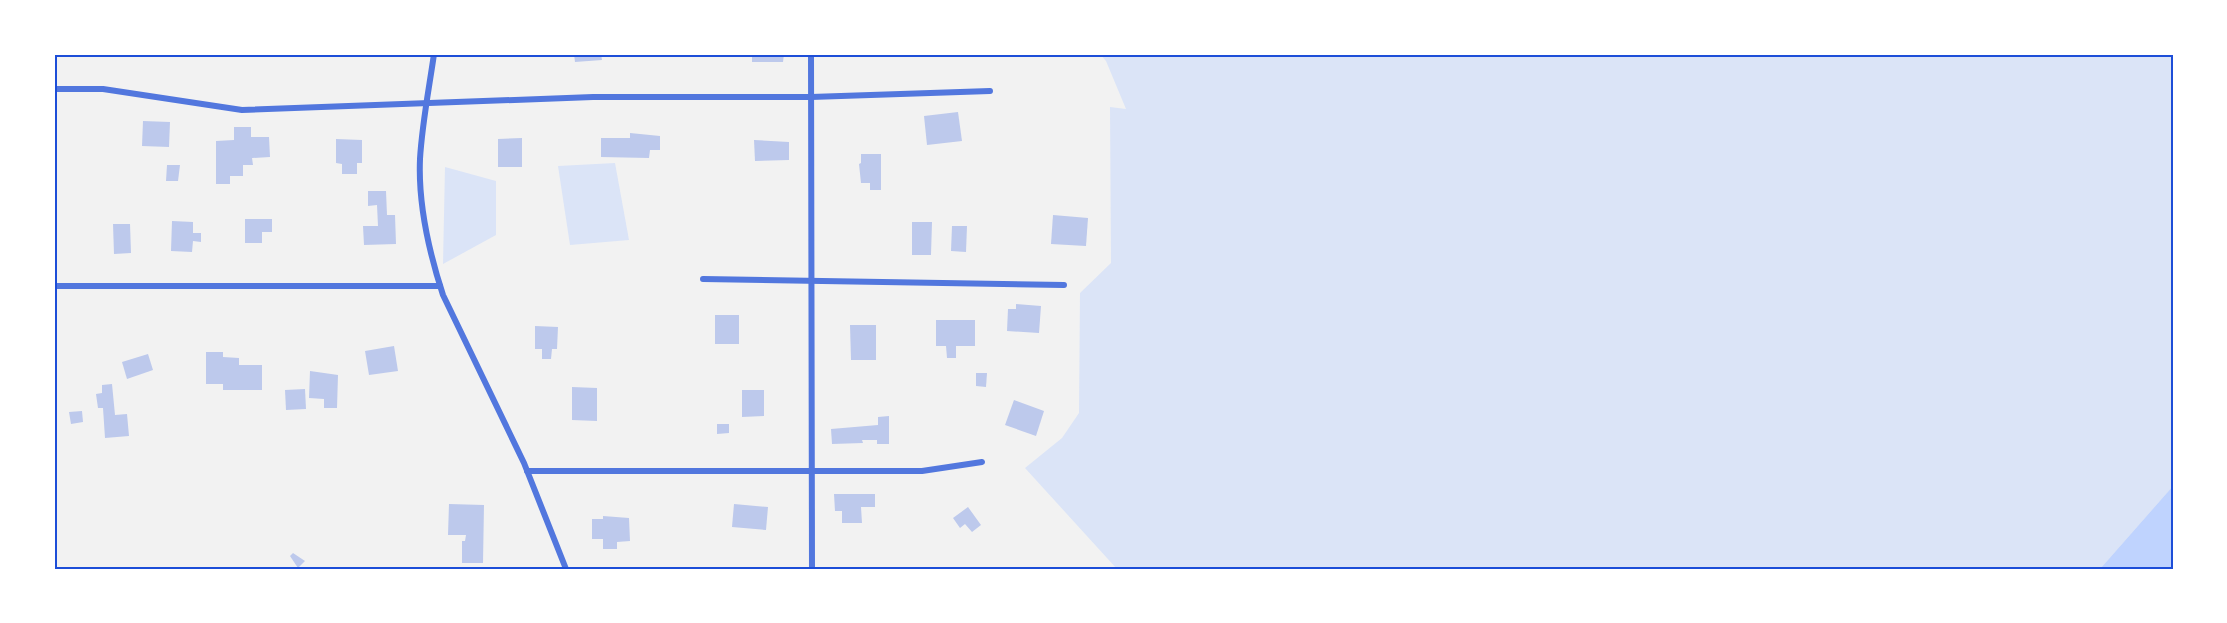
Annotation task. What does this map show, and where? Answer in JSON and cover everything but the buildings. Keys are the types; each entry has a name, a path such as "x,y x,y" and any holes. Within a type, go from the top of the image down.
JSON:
{"street":[{"path":"434,54 420,159 425,223 441,286 527,471 566,569"},
{"path":"811,54 812,569"},
{"path":"54,89 103,89 242,110 593,97 810,97 990,91"},
{"path":"703,279 1064,285"},
{"path":"54,286 441,286"},
{"path":"527,471 922,471 982,462"}],"shaded area":[{"path":"1100,54 2173,54 2173,486 2100,569 1117,569 1025,468 1062,438 1079,413 1080,293 1111,263 1110,107 1126,109 1106,61"},
{"path":"615,163 629,240 570,245 558,166"},
{"path":"445,167 496,181 496,235 443,264"}],"water":[{"path":"2173,486 2173,569 2100,569"}]}
